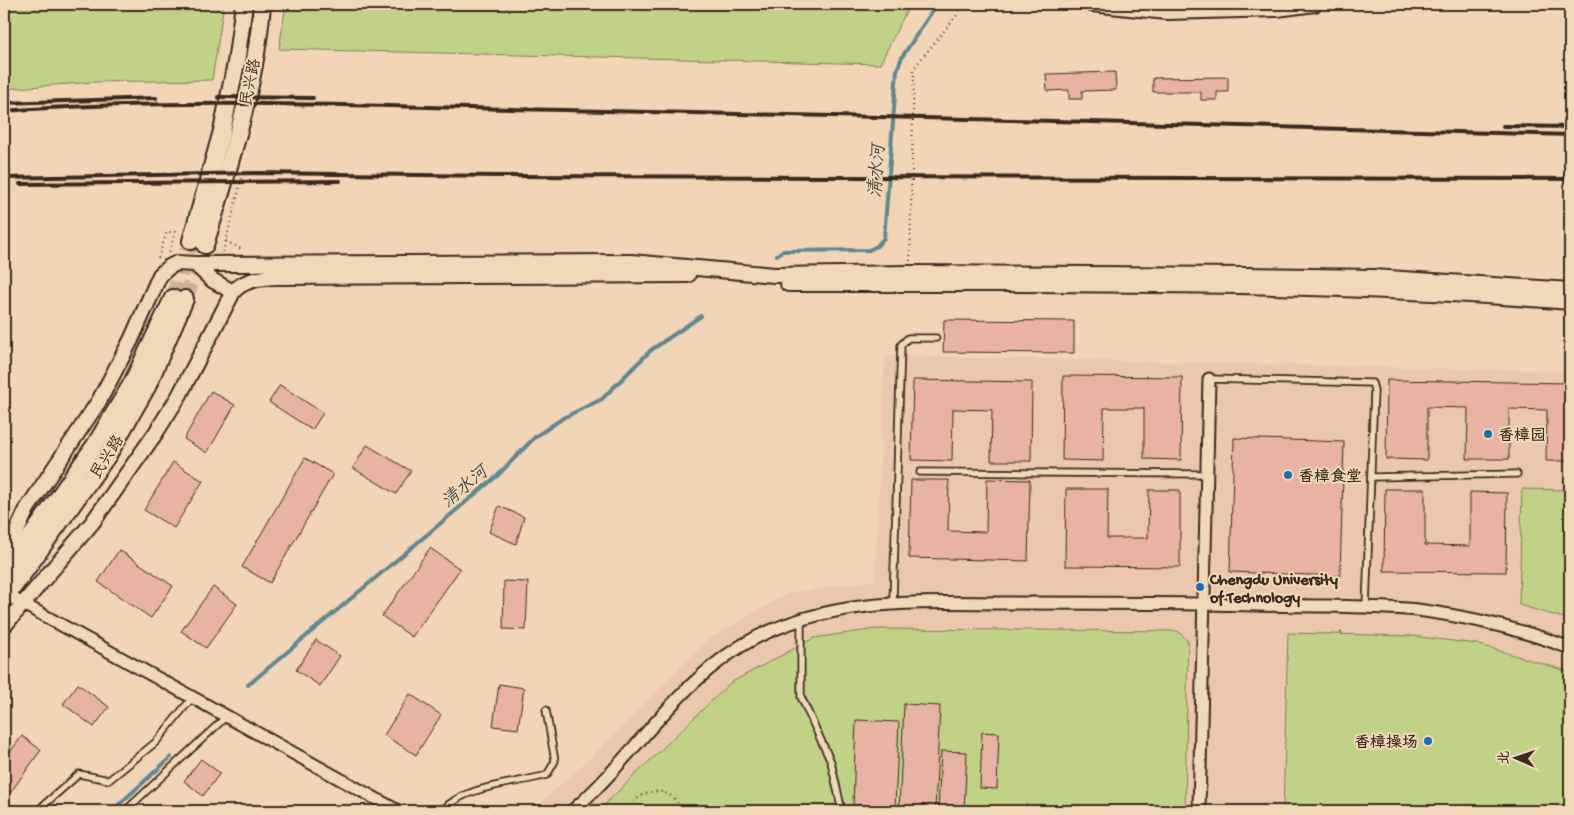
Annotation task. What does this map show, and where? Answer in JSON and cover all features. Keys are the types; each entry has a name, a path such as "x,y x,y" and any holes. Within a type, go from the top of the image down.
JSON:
{"main road":[{"name":"民兴路","path":"244,4 236,63 198,243 238,134 252,70 262,4"},
{"name":"民兴路","path":"4,575 95,445 179,298 147,387 108,455 5,600"}],"street":[{"path":"1092,4 1168,12 1276,9 1315,4"},
{"path":"4,564 27,509 99,401 131,340 160,275 177,263 631,262 774,275 1142,273 1373,277 1570,290"},
{"path":"195,264 205,271 212,280 233,292"},
{"path":"4,626 92,523 155,434 179,396 233,292 239,285 263,278 689,275 774,284 1032,283 1370,289 1570,302"},
{"path":"1199,811 1209,379"},
{"path":"4,550 16,533"},
{"path":"5,600 50,573"},
{"path":"5,600 23,603 398,811"},
{"path":"572,811 689,688 723,660 755,638 801,618 839,609 893,602 1366,607 1416,610 1464,618 1515,629 1570,648"}],"lane":[{"path":"893,602 902,345 908,338 936,338"},
{"path":"1209,379 1372,383 1374,390 1372,477 1366,607"},
{"path":"920,472 1208,474"},
{"path":"1372,477 1516,474"},
{"path":"801,618 801,697 831,762 842,811"},
{"path":"37,811 79,774 109,780 156,742 192,698"},
{"path":"441,811 452,801 483,788 523,782 547,775 556,761 546,710"},
{"path":"125,811 226,716"}],"path":[{"path":"910,273 914,68 966,4"},
{"path":"1341,627 1341,633"},
{"path":"629,811 634,801 641,795 658,791 675,799 681,811"}],"shaded area":[{"name":"Chengdu University of Technology","path":"885,356 1570,371 1570,811 532,811 601,748 706,641 786,594 875,580"}],"green space":[{"path":"4,4 224,4 212,80 93,82 4,89"},
{"path":"286,4 910,4 880,64 279,49"},
{"path":"1522,489 1570,490 1570,620 1519,605"},
{"path":"876,629 1178,631 1188,641 1185,811 598,811 730,683 814,638"},
{"name":"香樟操场","path":"1288,633 1412,636 1477,644 1570,672 1570,811 1283,811"}],"building":[{"path":"1115,72 1116,90 1082,91 1082,99 1069,99 1069,90 1047,91 1046,74"},
{"path":"1228,77 1228,92 1217,92 1217,100 1201,100 1201,92 1153,92 1153,78"},
{"path":"944,320 1074,321 1074,353 943,352"},
{"path":"1063,376 1182,377 1181,460 1144,459 1144,408 1104,408 1103,461 1062,460"},
{"path":"913,380 1032,382 1031,461 991,461 992,410 953,409 952,461 911,460"},
{"name":"香樟园","path":"1387,380 1570,383 1570,461 1546,461 1547,410 1509,409 1509,459 1467,459 1468,408 1427,407 1427,460 1386,459"},
{"path":"280,385 323,413 312,430 269,402"},
{"path":"211,391 235,405 207,453 184,439"},
{"name":"香樟食堂","path":"1234,438 1344,442 1340,576 1230,572"},
{"path":"367,445 411,471 396,494 353,468"},
{"path":"305,458 333,474 270,583 242,567"},
{"path":"173,462 203,481 174,528 144,510"},
{"path":"987,479 1030,480 1028,561 909,558 911,480 949,480 948,531 986,532"},
{"path":"1066,489 1108,489 1107,538 1148,538 1149,490 1180,490 1180,567 1065,566"},
{"path":"1385,489 1425,489 1425,545 1470,546 1470,492 1507,493 1506,572 1384,571"},
{"path":"499,506 524,517 516,544 489,532"},
{"path":"430,548 460,569 412,637 382,616"},
{"path":"119,550 173,586 151,618 98,582"},
{"path":"504,581 528,582 526,630 503,629"},
{"path":"213,587 237,604 206,648 181,631"},
{"path":"316,640 340,656 320,686 296,670"},
{"path":"78,684 109,707 94,727 63,704"},
{"path":"499,684 524,688 518,729 493,726"},
{"path":"410,694 441,715 416,755 384,735"},
{"path":"904,704 940,706 935,811 899,811"},
{"path":"856,720 899,722 895,807 853,805"},
{"path":"982,732 999,733 997,789 980,788"},
{"path":"22,736 41,750 10,793 4,788 4,760"},
{"path":"941,751 967,752 964,811 938,811"},
{"path":"201,759 220,773 203,796 184,781"}],"waterway":[{"name":"清水河","path":"777,255 782,251 869,250 877,246 884,238 897,70 902,57 937,4"},
{"name":"清水河","path":"248,685 498,475 535,437 563,418 602,399 651,350 701,316"},
{"name":"清水河","path":"112,811 171,757"}],"tunnel":[{"path":"173,298 191,241"},
{"path":"185,299 205,245"}],"railway":[{"path":"218,97 313,98"},
{"path":"4,103 156,98"},
{"path":"4,111 143,105 283,104 941,118 1570,135"},
{"path":"1503,126 1570,127"},
{"path":"4,178 257,173 497,176 1570,179"},
{"path":"20,184 340,181"}],"place":[{"name":"香樟园","path":"1488,434"},
{"name":"香樟食堂","path":"1288,475"},
{"name":"Chengdu University of Technology","path":"1200,587"},
{"name":"香樟操场","path":"1428,741"}]}
